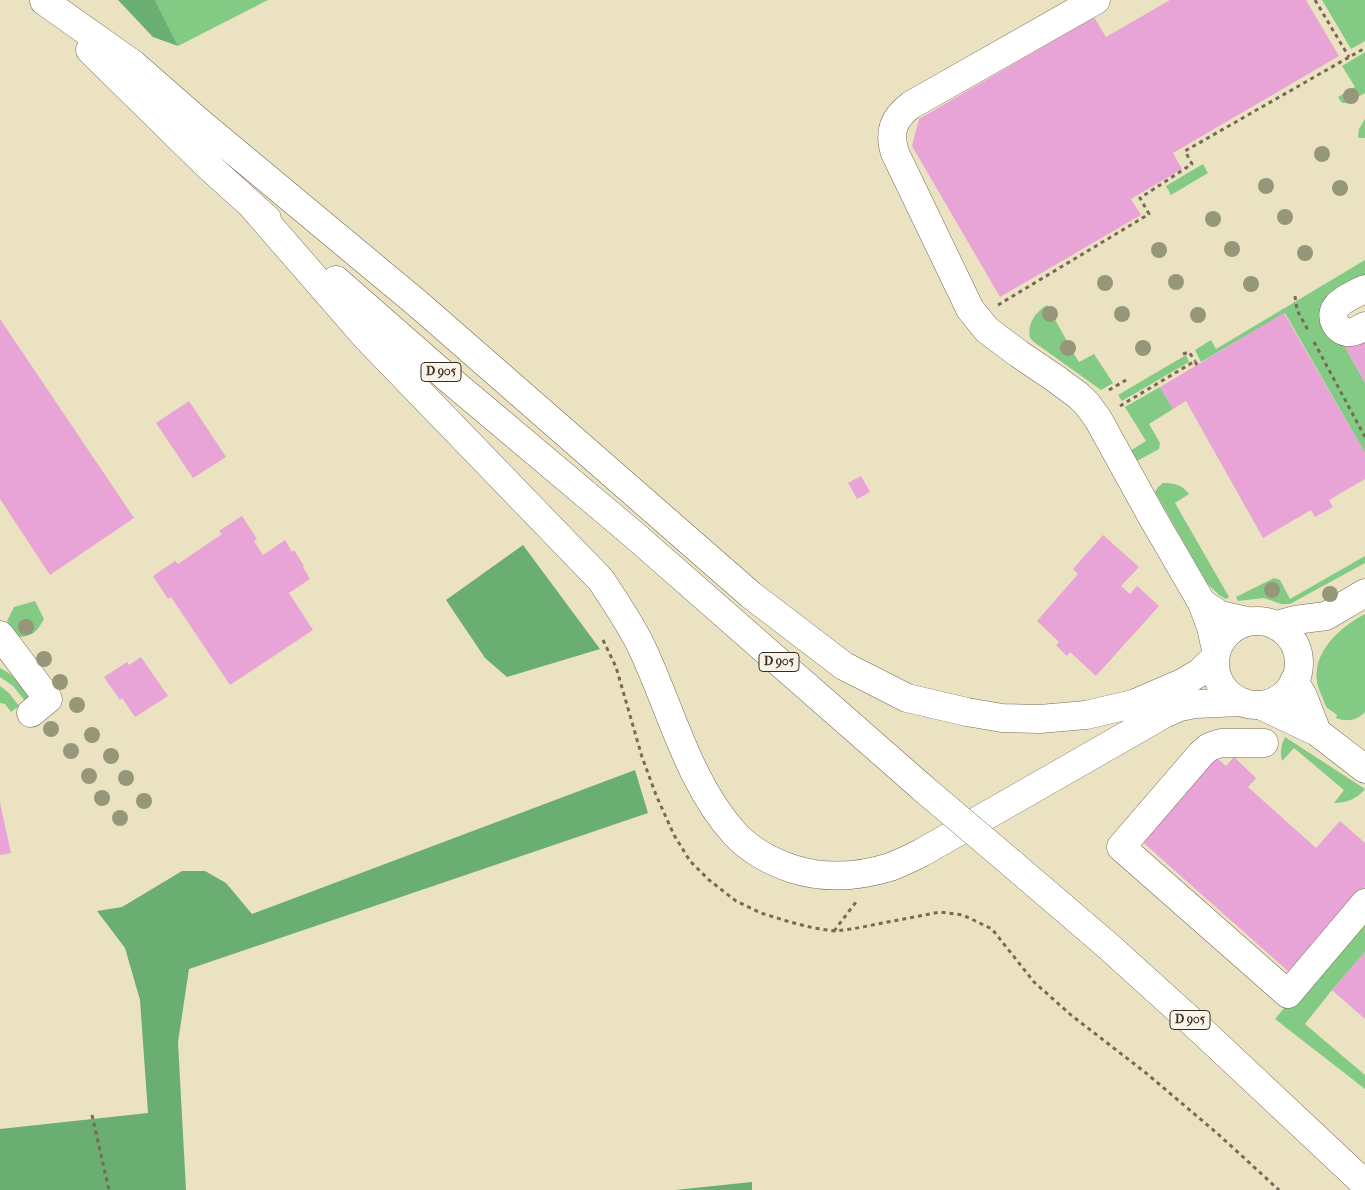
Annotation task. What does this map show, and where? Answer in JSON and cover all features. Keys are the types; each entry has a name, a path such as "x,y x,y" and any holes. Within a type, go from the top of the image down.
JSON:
{"main road":[{"path":"44,0 134,64 206,127 418,304 751,595 844,666 907,698 967,712 1002,718 1040,719 1086,715 1133,704 1184,682 1199,673 1216,654 1223,637 1234,627 1247,621"},
{"name":"D 905","path":"44,0 92,52 253,207 442,374 633,534 925,790 1115,951 1365,1184"},
{"path":"1096,0 911,105 897,119 893,128 892,144 970,309 987,330 1079,396 1098,419 1202,603 1211,627 1216,654 1215,667 1221,685 1226,692 1317,732 1365,769"},
{"path":"253,207 367,338 601,580 642,648 690,763 704,789 736,835 757,852 778,864 806,873 830,876 862,874 891,867 921,853 1164,714 1180,707 1195,704 1251,704 1274,701 1286,693 1294,682 1297,673 1298,655 1294,643 1287,633 1277,626 1262,621 1247,621 1220,615 1202,603"},
{"path":"1365,289 1338,304 1334,310 1333,317 1338,328 1348,332 1353,332 1365,326"},
{"path":"1277,626 1295,620 1326,616 1365,593"},
{"path":"1298,655 1326,616"},
{"path":"0,635 40,706"},
{"path":"1294,682 1317,732"},
{"path":"1264,743 1221,743 1209,747 1121,847 1288,994 1365,903"}],"path":[{"path":"1315,0 1349,57"},
{"path":"987,330 998,305 1081,252 1149,214 1140,198 1192,164 1185,152 1365,48"},
{"path":"1295,296 1297,310 1365,437"},
{"path":"1098,419 1196,363 1189,352 1184,354"},
{"path":"857,900 834,931 940,912 963,915 992,929 1034,982 1071,1015 1146,1073 1218,1134 1279,1190"},
{"path":"92,1115 109,1190"}],"green space":[{"path":"118,0 155,0 178,46 153,37"},
{"path":"155,0 268,0 178,46"},
{"path":"1322,0 1365,0 1365,41 1351,49"},
{"path":"1365,52 1365,93 1347,103 1342,103 1338,97 1355,87 1342,66"},
{"path":"1365,119 1365,138 1360,138 1358,137 1359,129"},
{"path":"1203,164 1208,173 1171,195 1166,186"},
{"path":"1365,260 1365,280 1329,301 1344,345 1365,383 1365,453 1285,313 1201,362 1195,350 1211,340 1216,349"},
{"path":"1047,305 1054,312 1053,316 1068,343 1072,345 1071,349 1079,362 1094,354 1113,383 1101,390 1030,338 1029,333 1033,318"},
{"path":"1186,355 1189,362 1122,401 1118,395"},
{"path":"1160,387 1173,409 1149,424 1160,443 1159,449 1137,461 1130,451 1146,441 1125,407"},
{"path":"1163,483 1178,485 1189,494 1175,503 1229,597 1226,599 1207,583 1155,492"},
{"path":"523,545 600,649 507,677 485,658 446,600"},
{"path":"1365,556 1365,563 1290,604 1281,604 1264,598 1238,601 1236,597 1274,578 1280,580 1290,599"},
{"path":"35,601 44,619 34,632 19,637 7,621 14,607"},
{"path":"1365,614 1365,712 1355,719 1336,718 1337,715 1325,705 1317,681 1317,668 1326,646 1344,628"},
{"path":"0,668 13,676 29,694 25,701 13,686 0,677"},
{"path":"0,686 9,693 19,706 11,712 5,704 0,703"},
{"path":"1285,737 1365,789 1351,800 1334,803 1344,790 1294,748 1282,761 1281,749"},
{"path":"635,770 648,813 189,969 178,1042 186,1190 0,1190 0,1129 148,1113 140,1000 125,948 97,911 122,907 182,871 205,871 226,883 252,914"},
{"path":"1365,911 1365,952 1305,1024 1365,1075 1365,1089 1275,1019"},
{"path":"752,1182 752,1190 675,1190"}],"building":[{"path":"1170,0 1306,0 1339,56 1173,153 1182,169 1131,199 1141,215 1000,297 912,146 919,119 1094,17 1106,37"},
{"path":"1284,313 1365,453 1365,479 1329,500 1333,507 1315,517 1311,510 1263,538 1186,401 1173,409 1160,387"},
{"path":"0,319 134,518 50,575 0,499"},
{"path":"1365,333 1365,383 1344,345"},
{"path":"189,401 226,457 193,478 156,423"},
{"path":"861,476 870,492 857,499 848,483"},
{"path":"242,516 257,539 254,541 263,555 285,540 304,566 310,579 289,593 313,630 230,685 171,597 168,599 153,576 175,561 178,564 222,534 219,531"},
{"path":"1103,535 1139,567 1121,586 1130,594 1137,586 1159,606 1096,676 1070,652 1067,656 1056,645 1059,642 1037,621 1078,574 1073,569"},
{"path":"141,657 168,696 135,717 104,677 127,662 129,665"},
{"path":"1212,754 1226,766 1234,757 1256,778 1248,787 1316,848 1340,821 1365,843 1365,887 1289,972 1137,837"},
{"path":"0,803 11,853 0,855"},
{"path":"1365,952 1365,1019 1332,990"}]}
